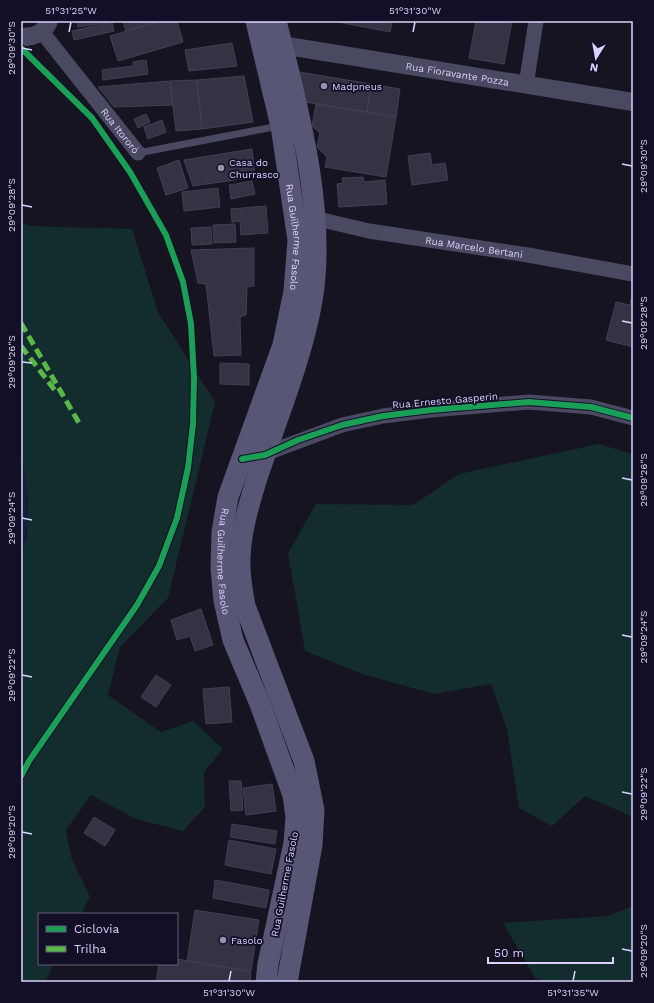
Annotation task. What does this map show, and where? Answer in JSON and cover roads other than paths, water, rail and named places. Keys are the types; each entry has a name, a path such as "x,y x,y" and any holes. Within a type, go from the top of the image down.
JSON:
{"main road":[{"name":"Rua Guilherme Fasolo","path":"256,21 261,42 290,124 316,219 316,267 312,302 303,341 245,517 240,557 241,584 245,606 304,761 314,810 312,845 287,982"},
{"name":"Rua Guilherme Fasolo","path":"266,982 268,964 294,843 296,817 293,795 260,704 233,640 224,601 221,568 222,532 228,497 283,345 294,291 298,240 295,214 290,124 282,44 276,21"}],"street":[{"path":"526,85 536,21"},
{"path":"21,36 32,37 45,26"},
{"name":"Rua Itororó","path":"45,26 138,153"},
{"name":"Rua Fioravante Pozza","path":"261,42 282,44 633,102"},
{"name":"Rua Marcelo Bertani","path":"295,214 369,230 528,255 633,274"},
{"name":"Rua Ernesto Gasperin","path":"242,459 265,455 298,440 342,425 383,416 431,410 529,402 591,407 633,418"}],"lane":[{"name":"Rua Itororó","path":"138,153 290,124"}],"water":[{"path":"21,450 27,501 27,527 21,552"}],"place":[{"name":"Madpneus","path":"324,86"},
{"name":"Casa do Churrasco","path":"221,168"},
{"name":"Fasolo","path":"223,940"}]}
